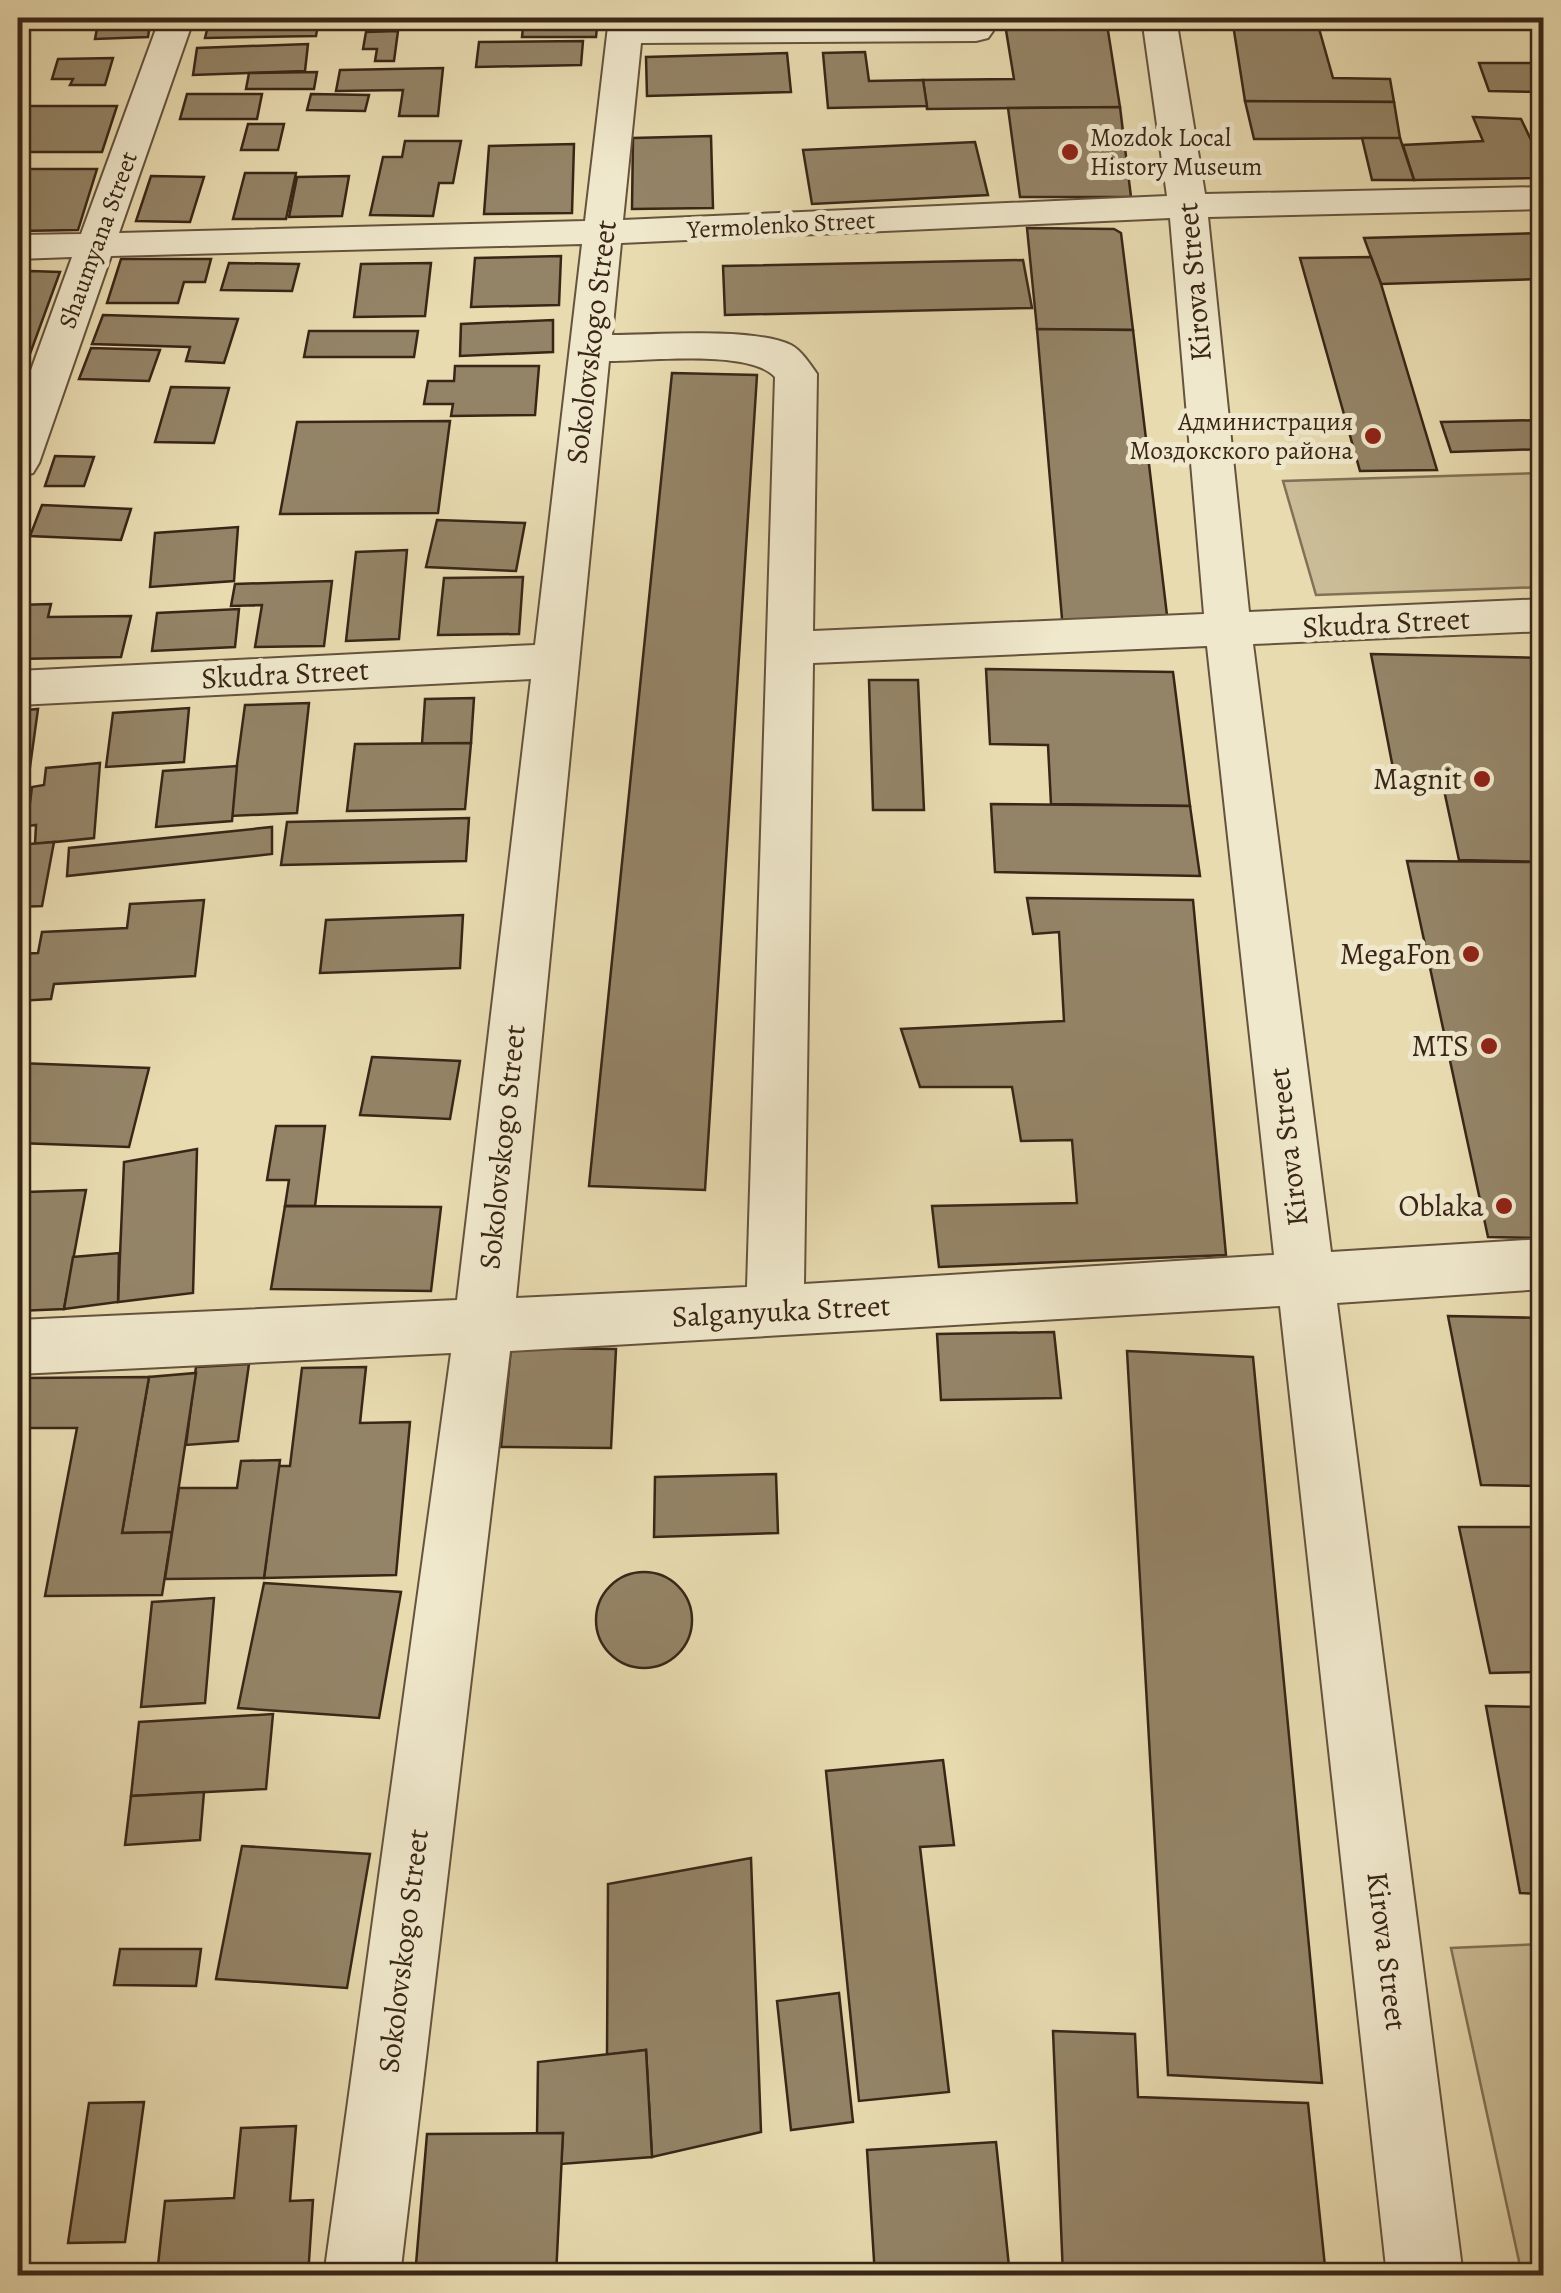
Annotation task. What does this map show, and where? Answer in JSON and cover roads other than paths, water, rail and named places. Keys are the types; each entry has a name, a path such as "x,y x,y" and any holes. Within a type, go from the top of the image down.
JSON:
{"street":[{"name":"Shaumyana Street","path":"18,463 178,18"},
{"name":"Kirova Street","path":"1158,18 1188,206 1228,632 1425,2276"},
{"path":"626,25 976,31"},
{"name":"Sokolovskogo Street","path":"362,2276 484,1322 553,661 626,25"},
{"name":"Yermolenko Street","path":"18,247 604,232 1188,206 1544,198"},
{"path":"590,348 731,348 778,355 796,374 775,1312"},
{"name":"Skudra Street","path":"790,648 1228,632 1544,615"},
{"name":"Skudra Street","path":"18,688 553,661"},
{"name":"Salganyuka Street","path":"18,1346 484,1322 775,1312 1304,1282 1544,1264"}],"place":[{"name":"Mozdok Local History Museum","path":"1070,152"},
{"name":"Администрация Моздокского района","path":"1373,436"},
{"name":"Magnit","path":"1482,779"},
{"name":"MegaFon","path":"1471,954"},
{"name":"MTS","path":"1489,1046"},
{"name":"Oblaka","path":"1504,1206"}]}
